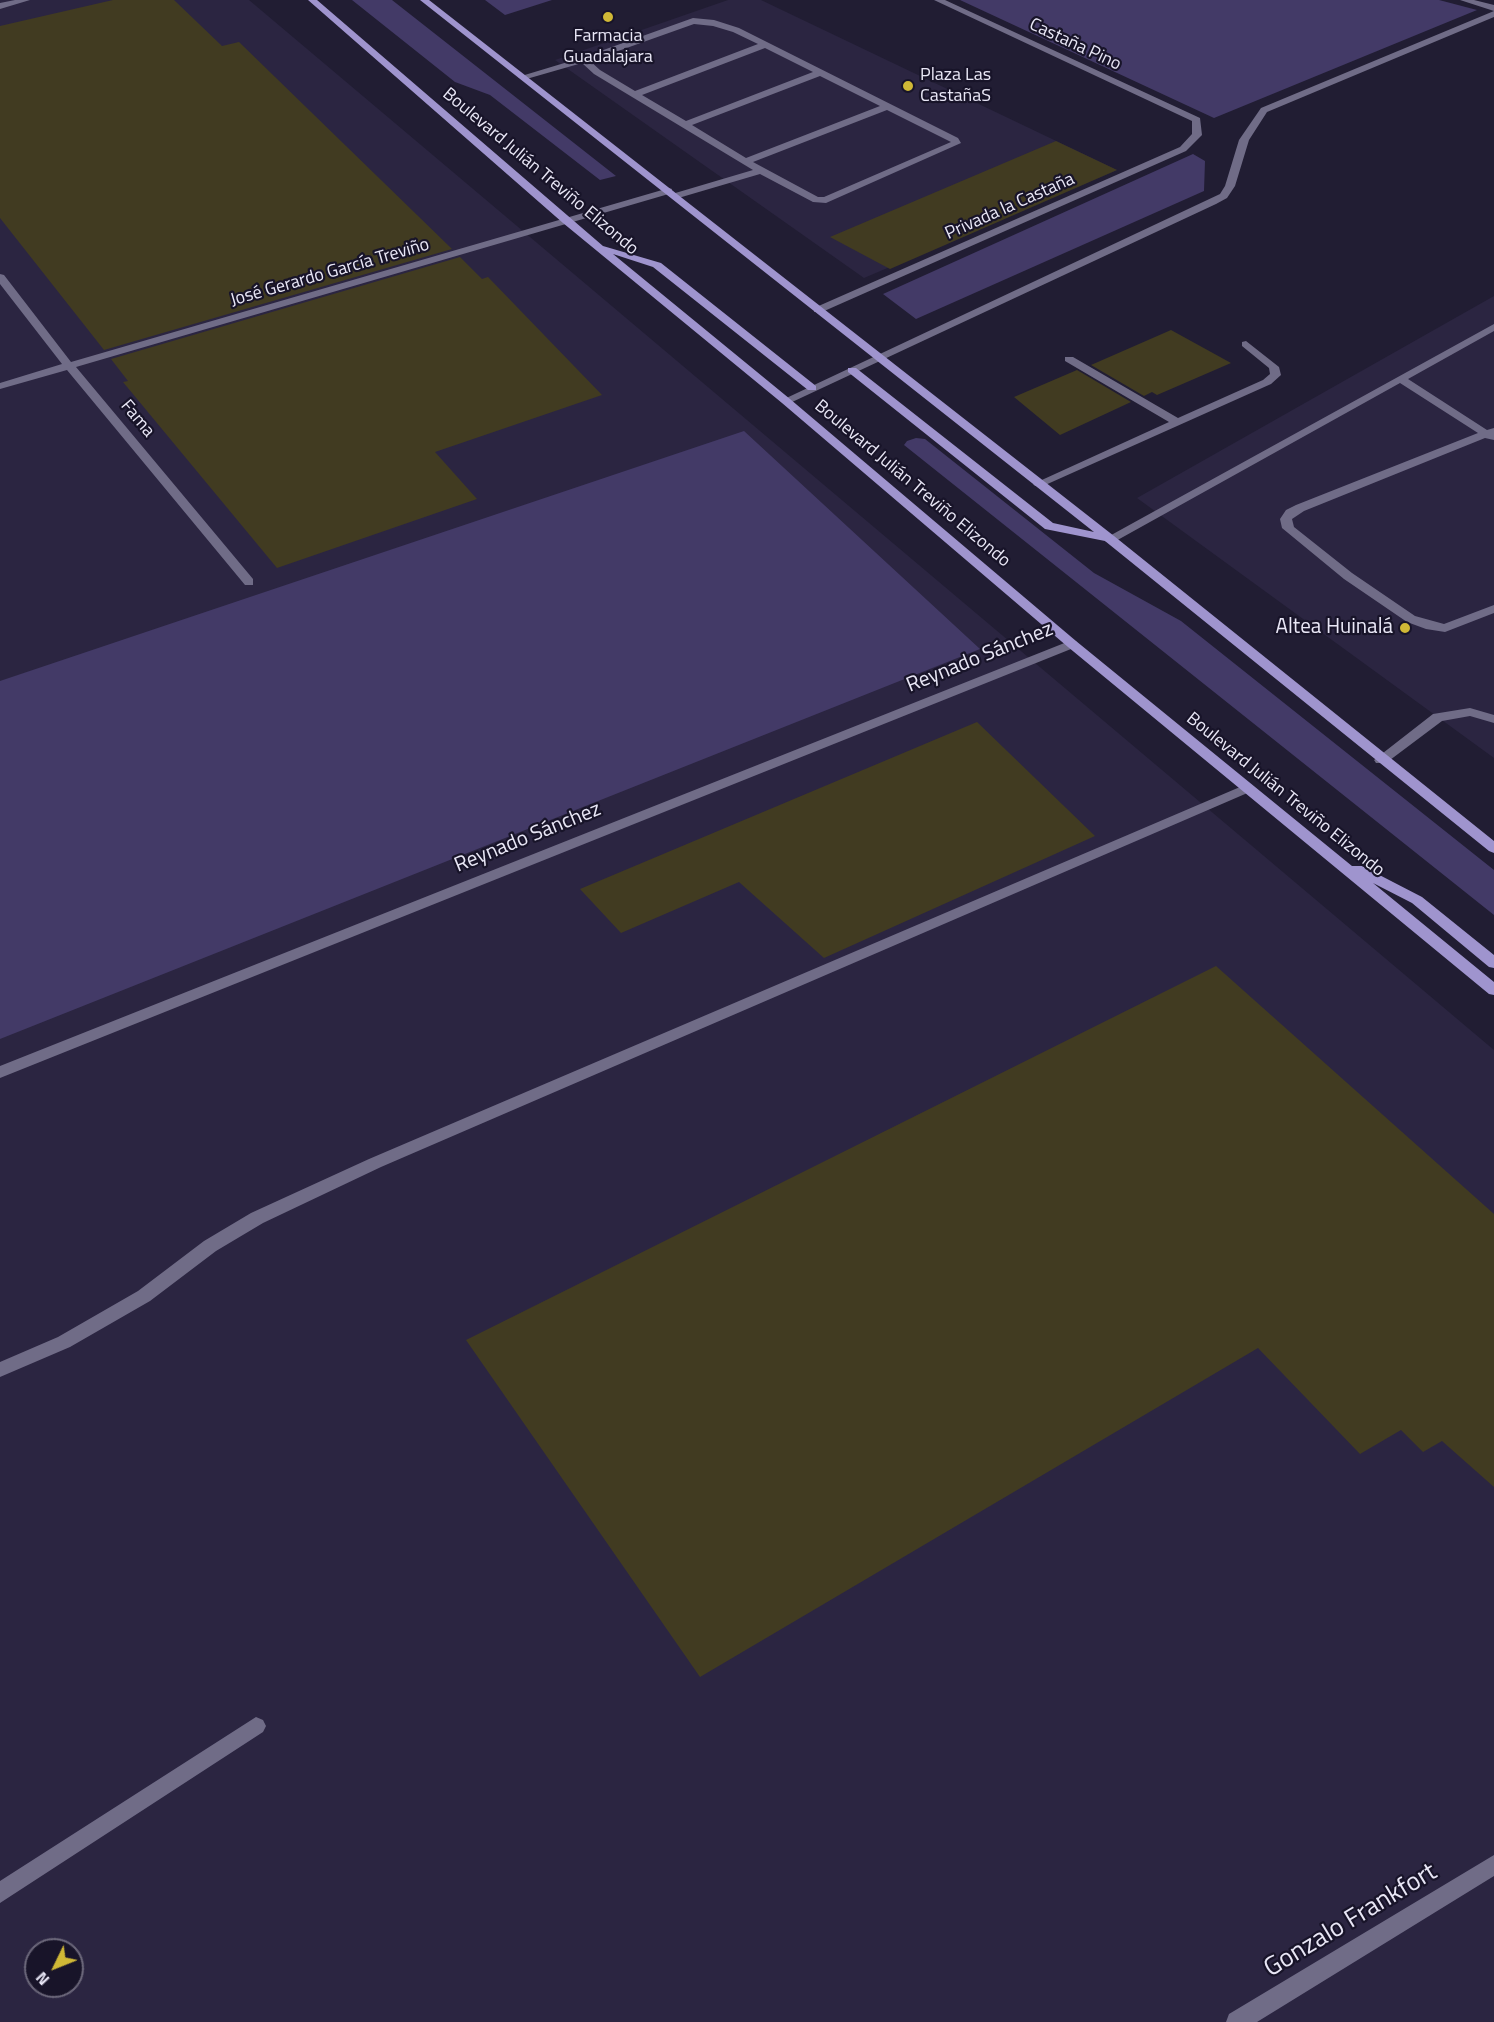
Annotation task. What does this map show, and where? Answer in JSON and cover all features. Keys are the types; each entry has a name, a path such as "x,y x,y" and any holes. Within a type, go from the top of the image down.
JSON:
{"main road":[{"name":"Boulevard Julián Treviño Elizondo","path":"312,0 567,221 786,401 1072,644 1494,990"},
{"path":"424,0 1110,539 1381,760 1494,848"},
{"path":"595,244 657,265 812,388"},
{"path":"852,370 1049,526 1110,539"},
{"path":"1328,854 1416,900 1494,963"}],"street":[{"path":"0,6 26,0"},
{"name":"Castaña Pino","path":"938,0 1197,120"},
{"path":"1464,0 1494,8"},
{"path":"786,401 1224,196 1230,186 1244,140 1264,110 1494,14"},
{"path":"523,77 584,60 693,21 714,23 735,30 955,140 956,143 826,200 816,200 761,171 597,72 584,60"},
{"path":"634,94 764,45"},
{"path":"685,125 819,73"},
{"path":"747,161 888,106"},
{"name":"Privada la Castaña","path":"818,310 1183,149 1197,135 1197,120"},
{"name":"José Gerardo García Treviño","path":"0,386 567,221 761,171"},
{"name":"Fama","path":"0,277 69,366 249,582"},
{"path":"1110,539 1494,327"},
{"path":"1039,484 1267,382 1276,375 1274,367 1246,344"},
{"path":"1069,359 1178,422"},
{"path":"1401,378 1492,435"},
{"path":"1492,435 1300,508 1290,513 1286,519 1288,528 1305,542 1348,576 1411,618 1430,626 1445,628 1494,609"},
{"name":"Reynado Sánchez","path":"0,1072 1072,644"},
{"path":"1381,760 1438,717 1470,712 1494,719"},
{"path":"0,1370 64,1342 144,1296 210,1246 257,1218 375,1163 1247,788"},
{"path":"0,1893 256,1726"},
{"name":"Gonzalo Frankfort","path":"1237,2022 1494,1865"}],"shaded area":[{"path":"0,0 249,0 1494,1050 1494,2022 0,2022"},
{"path":"352,0 392,0 616,176 600,180 490,95 455,82"},
{"path":"485,0 552,0 505,15"},
{"name":"Plaza Las CastañaS","path":"728,0 761,0 1117,170 864,278 555,60"},
{"path":"960,0 1439,0 1477,10 1214,118"},
{"path":"1193,154 1205,161 1204,191 916,319 883,294"},
{"name":"Altea Huinalá","path":"1494,296 1494,758 1137,498"},
{"path":"744,431 980,649 0,1039 0,681"},
{"path":"916,438 925,439 1094,573 1181,621 1494,870 1494,915 904,445 907,441"}],"building":[{"path":"113,0 174,0 222,46 239,42 452,249 104,350 0,218 0,26"},
{"path":"1056,141 1117,170 890,269 830,237"},
{"path":"460,257 482,279 488,277 602,395 435,452 477,499 277,568 123,382 128,381 111,359"},
{"path":"1171,330 1231,363 1157,395 1152,392 1144,396 1091,365"},
{"path":"1077,370 1131,402 1060,435 1014,397"},
{"path":"977,722 1095,836 824,958 739,882 621,933 580,889"},
{"path":"1216,966 1494,1214 1494,1487 1442,1441 1423,1452 1401,1430 1360,1454 1258,1348 700,1677 466,1340"}],"place":[{"name":"Farmacia Guadalajara","path":"608,17"},
{"name":"Plaza Las CastañaS","path":"908,86"},
{"name":"Altea Huinalá","path":"1405,628"}]}
